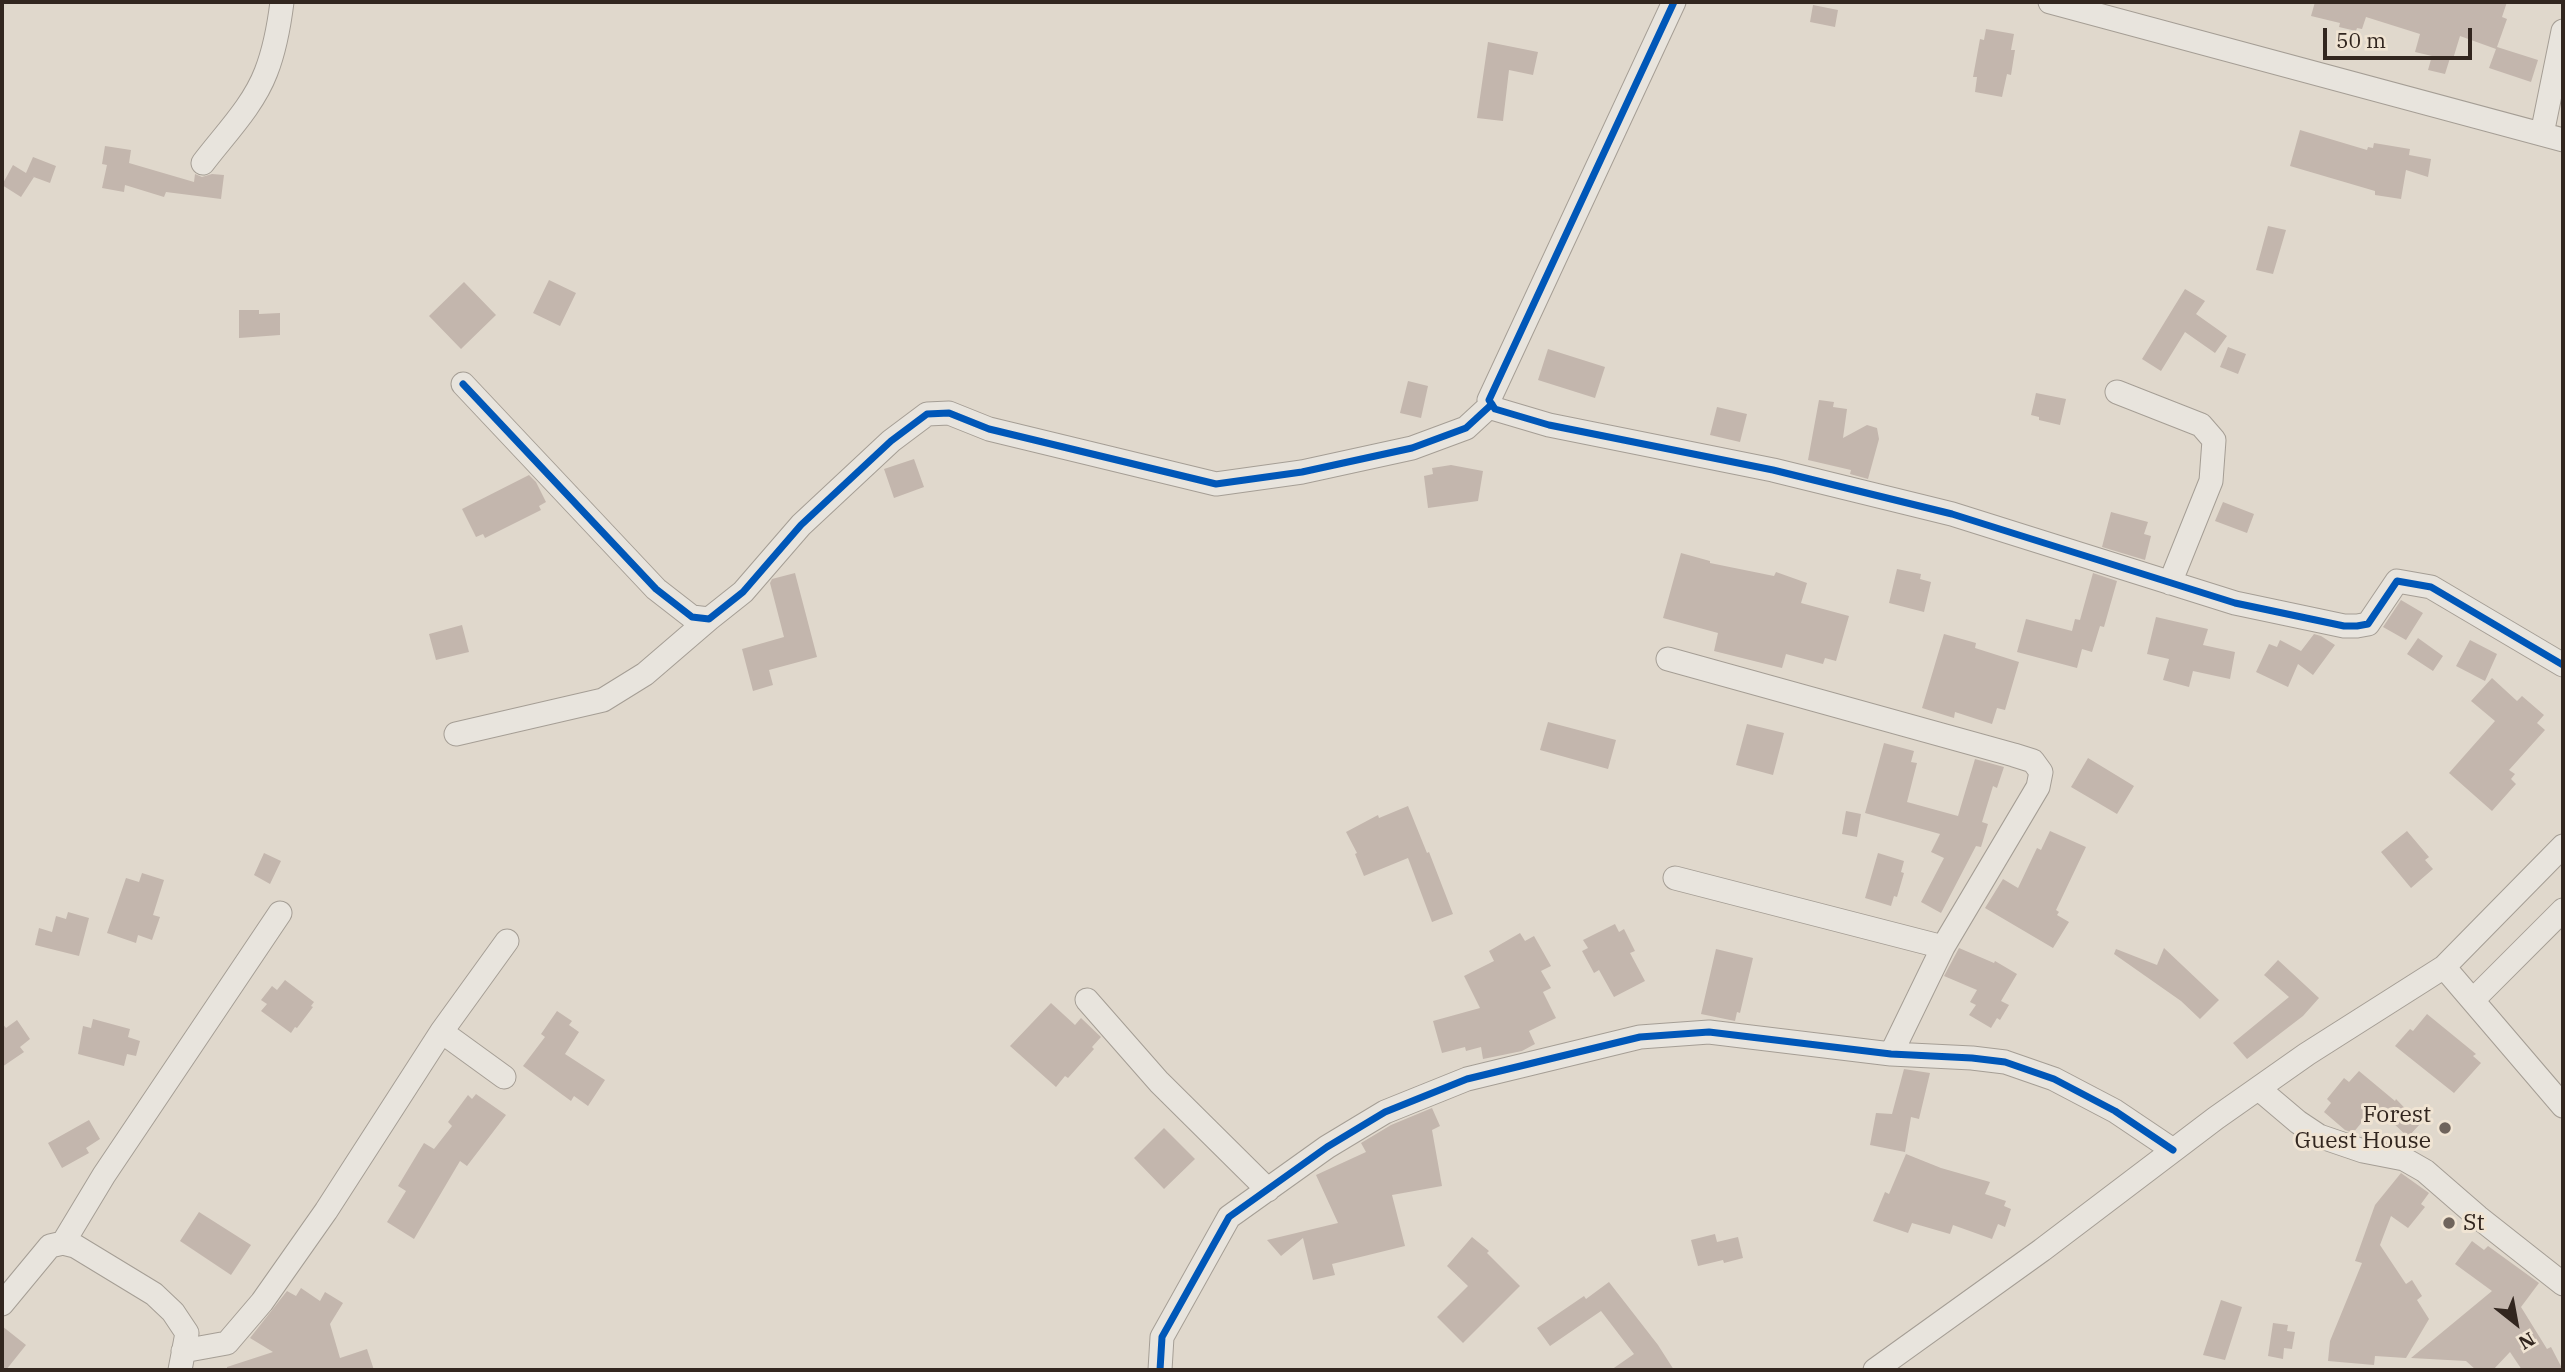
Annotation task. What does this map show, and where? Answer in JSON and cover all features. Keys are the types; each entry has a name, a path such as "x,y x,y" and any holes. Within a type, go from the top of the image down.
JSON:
{"street":[{"path":"203,163 251,100 266,74 277,38 282,2"},
{"path":"1675,2 1489,400 1495,409 1549,425 1773,470 1952,514 2235,603 2344,626 2368,624 2397,581 2411,582 2431,587 2563,665"},
{"path":"2050,2 2552,137 2563,31"},
{"path":"463,384 656,589 692,617 709,619"},
{"path":"2117,392 2200,425 2214,440 2211,481 2170,583"},
{"path":"456,734 603,700 645,674 743,592 801,525 891,441 927,414 949,413 989,429 1216,484 1303,472 1412,448 1466,428 1492,404"},
{"path":"1668,659 2033,761 2041,772 2038,787 1943,947 1891,1054"},
{"path":"1875,1370 2042,1250 2173,1150 2307,1055 2444,967 2563,846"},
{"path":"1675,878 1943,947"},
{"path":"2473,1000 2563,910"},
{"path":"63,1243 111,1164 280,913"},
{"path":"182,1361 227,1343 262,1301 326,1211 442,1032 507,941"},
{"path":"2444,967 2563,1106"},
{"path":"1087,1000 1158,1082 1268,1190"},
{"path":"442,1032 504,1077"},
{"path":"1160,1370 1163,1337 1229,1217 1327,1147 1396,1107 1467,1079 1640,1037 1709,1032 1891,1054 2005,1062 2066,1085 2115,1111 2173,1150"},
{"path":"2259,1089 2319,1136 2363,1151 2404,1159 2425,1171 2563,1284"},
{"path":"2,1304 50,1247 63,1243 95,1257 153,1294 173,1312 187,1333 182,1361"}],"building":[{"path":"2315,2 2507,2 2502,17 2507,19 2497,47 2538,60 2531,82 2489,68 2496,49 2460,36 2445,74 2428,70 2432,56 2415,52 2420,34 2366,17 2362,29 2357,28 2356,31 2339,27 2340,23 2311,16"},
{"path":"1813,5 1838,10 1835,27 1810,22"},
{"path":"1986,29 2014,34 2011,50 2015,50 2011,75 2007,74 2002,97 1975,92 1977,77 1973,77 1980,39 1984,40"},
{"path":"1488,42 1538,52 1533,75 1509,70 1503,121 1477,118"},
{"path":"2300,130 2367,150 2368,147 2373,148 2374,143 2410,149 2409,155 2431,159 2428,177 2406,170 2401,199 2375,195 2375,191 2290,166"},
{"path":"105,146 131,150 129,163 194,182 195,174 202,177 224,175 221,199 166,192 164,197 125,185 124,192 102,188 107,165 102,164"},
{"path":"33,157 56,166 50,183 34,177 21,197 2,185 13,165 26,173"},
{"path":"2268,226 2286,230 2273,274 2256,270"},
{"path":"549,280 576,293 560,326 533,313"},
{"path":"464,282 496,315 461,349 429,316"},
{"path":"2185,289 2205,301 2196,314 2227,336 2215,353 2185,332 2161,371 2142,359"},
{"path":"239,310 259,310 259,314 280,313 280,335 239,338"},
{"path":"2228,347 2246,354 2238,374 2220,367"},
{"path":"1548,349 1605,367 1595,398 1538,380"},
{"path":"1408,381 1428,386 1421,418 1400,413"},
{"path":"2036,393 2066,399 2060,425 2039,420 2039,417 2031,415"},
{"path":"1819,400 1834,402 1833,407 1847,409 1843,438 1867,425 1877,428 1879,439 1868,479 1850,474 1851,470 1808,460"},
{"path":"1717,407 1747,414 1740,442 1710,435"},
{"path":"914,459 924,487 894,498 884,469"},
{"path":"1451,465 1483,471 1478,501 1428,508 1424,476 1433,474 1432,468"},
{"path":"529,475 536,482 546,502 539,506 541,510 485,538 483,534 476,537 462,509"},
{"path":"2223,502 2254,514 2247,533 2215,521"},
{"path":"2111,512 2148,522 2144,534 2151,536 2145,560 2102,547"},
{"path":"1681,553 1710,563 1774,576 1776,572 1807,583 1801,603 1849,616 1836,661 1825,658 1823,664 1786,654 1782,668 1714,651 1718,633 1663,618"},
{"path":"1897,569 1921,574 1920,579 1931,582 1924,612 1889,603"},
{"path":"795,573 817,657 769,670 773,685 753,691 742,649 784,637 770,583 772,579"},
{"path":"2093,573 2117,581 2104,627 2100,626 2092,652 2082,649 2077,668 2017,652 2026,619 2072,631 2075,619 2080,620"},
{"path":"2401,600 2423,613 2406,640 2383,627"},
{"path":"2156,617 2208,629 2203,645 2235,652 2230,679 2193,671 2189,687 2163,680 2169,659 2147,654"},
{"path":"462,625 469,652 436,660 429,634"},
{"path":"1944,634 1976,643 1975,648 2019,662 2005,710 1997,708 1992,724 1955,712 1954,718 1922,708"},
{"path":"2314,634 2335,645 2313,675 2298,664 2288,687 2256,672 2269,644 2277,647 2280,640 2301,651"},
{"path":"2418,638 2443,656 2433,671 2407,654"},
{"path":"2470,640 2497,654 2485,681 2456,666"},
{"path":"2492,678 2517,701 2522,696 2544,715 2537,723 2545,730 2509,770 2515,774 2511,779 2516,784 2492,811 2449,773 2495,721 2471,701"},
{"path":"1548,722 1616,740 1608,769 1540,750"},
{"path":"1747,724 1784,733 1773,775 1736,765"},
{"path":"1884,743 1914,751 1911,762 1917,763 1907,802 1958,816 1975,759 2004,767 1997,788 1993,786 1982,822 1988,824 1981,847 1976,846 1941,913 1921,902 1944,858 1931,852 1940,834 1865,813"},
{"path":"2088,758 2134,786 2117,814 2071,787"},
{"path":"1408,806 1453,914 1432,922 1408,858 1364,876 1355,854 1357,853 1346,832 1378,815 1379,818"},
{"path":"1846,811 1861,814 1857,837 1842,834"},
{"path":"2050,831 2086,847 2056,910 2059,912 2057,915 2069,922 2053,948 1985,908 2003,879 2018,888 2037,848 2041,850"},
{"path":"2407,831 2429,857 2425,860 2433,869 2411,888 2381,852"},
{"path":"264,853 281,861 270,884 254,875"},
{"path":"1878,853 1904,861 1901,872 1904,873 1897,897 1894,896 1891,906 1865,898"},
{"path":"142,873 164,880 153,915 160,917 152,940 138,935 136,943 107,933 126,878 139,882"},
{"path":"68,912 89,918 79,956 35,945 39,928 52,932 56,916 66,919"},
{"path":"1615,924 1619,932 1624,929 1635,951 1630,953 1645,981 1614,997 1599,970 1594,973 1582,951 1588,948 1583,940"},
{"path":"1520,933 1525,941 1534,936 1551,966 1541,971 1551,988 1543,992 1556,1018 1529,1031 1535,1044 1522,1051 1483,1059 1481,1047 1466,1051 1465,1047 1442,1053 1433,1021 1480,1008 1464,976 1494,961 1489,951"},
{"path":"1959,948 1994,963 1995,961 2017,974 2001,1001 2009,1005 2000,1020 1997,1018 1991,1028 1969,1015 1976,1005 1970,1002 1977,990 1944,976"},
{"path":"2164,948 2219,1000 2200,1019 2181,1001 2114,954 2116,949 2157,965"},
{"path":"1716,949 1753,958 1740,1013 1737,1012 1735,1021 1701,1014"},
{"path":"2278,960 2319,998 2303,1016 2247,1059 2233,1043 2289,997 2264,975"},
{"path":"285,980 314,1002 311,1006 313,1007 291,1033 261,1011 267,1004 261,1000 272,986 277,990"},
{"path":"1051,1003 1075,1025 1081,1018 1101,1037 1068,1078 1065,1076 1056,1087 1010,1046"},
{"path":"557,1011 572,1021 569,1025 579,1032 565,1054 605,1080 588,1106 574,1096 571,1101 523,1066 545,1037 541,1034"},
{"path":"2427,1014 2476,1054 2473,1056 2481,1063 2454,1093 2395,1046 2410,1029 2413,1031"},
{"path":"93,1019 130,1029 128,1037 140,1041 136,1056 127,1054 124,1066 78,1054 83,1026 91,1028"},
{"path":"17,1020 30,1039 20,1047 24,1052 2,1067 2,1023 6,1028"},
{"path":"1904,1069 1930,1073 1919,1119 1911,1117 1905,1152 1870,1145 1876,1113 1892,1114"},
{"path":"2359,1071 2395,1101 2396,1099 2420,1124 2408,1137 2375,1106 2353,1133 2345,1130 2324,1112 2331,1103 2327,1099 2344,1078 2349,1082"},
{"path":"476,1094 506,1115 467,1166 460,1161 414,1239 387,1222 406,1191 398,1186 424,1143 434,1149 452,1126 448,1122 468,1095 472,1099"},
{"path":"1432,1108 1440,1126 1432,1130 1442,1186 1392,1195 1405,1246 1332,1264 1335,1275 1313,1280 1303,1238 1281,1256 1267,1240 1338,1223 1316,1175 1366,1152 1361,1143 1391,1125"},
{"path":"89,1120 100,1139 86,1148 89,1153 62,1168 48,1143"},
{"path":"1164,1128 1195,1159 1164,1189 1134,1158"},
{"path":"1906,1154 1941,1168 1990,1182 1985,1194 2006,1201 2004,1206 2011,1209 2005,1227 1998,1224 1992,1239 1953,1225 1950,1234 1912,1223 1908,1233 1873,1221 1885,1192 1889,1194"},
{"path":"2401,1173 2429,1193 2421,1204 2425,1207 2408,1228 2391,1216 2380,1245 2406,1284 2412,1280 2422,1296 2417,1300 2429,1319 2406,1358 2375,1356 2374,1365 2328,1361 2330,1341 2362,1263 2355,1261 2375,1205"},
{"path":"199,1212 251,1245 231,1275 180,1241"},
{"path":"1715,1234 1717,1242 1738,1237 1743,1258 1698,1266 1691,1240"},
{"path":"1472,1237 1489,1251 1487,1253 1520,1286 1463,1343 1437,1317 1468,1286 1447,1266"},
{"path":"2472,1241 2484,1250 2488,1246 2539,1283 2521,1307 2547,1349 2551,1347 2563,1370 2522,1370 2510,1352 2493,1370 2476,1370 2466,1361 2411,1358 2492,1291 2455,1264"},
{"path":"1609,1282 1674,1370 1611,1370 1634,1354 1601,1311 1550,1346 1537,1328"},
{"path":"301,1288 320,1301 325,1292 343,1303 330,1324 340,1358 367,1349 374,1370 227,1370 227,1367 273,1352 250,1338 287,1291 296,1296"},
{"path":"2221,1300 2242,1307 2225,1360 2203,1355"},
{"path":"2273,1323 2288,1325 2287,1331 2295,1332 2292,1349 2284,1348 2283,1359 2268,1356"},
{"path":"2,1326 26,1345 6,1370 2,1370"}],"cycle path":[{"path":"1674,2 1489,400 1495,409 1549,425 1773,470 1952,514 2235,603 2344,626 2368,624 2397,581 2431,587 2563,665"},
{"path":"463,384 656,589 692,617 709,619 743,592 801,525 891,441 927,414 949,413 989,429 1216,484 1302,472 1412,448 1466,428 1492,404"},
{"path":"1160,1370 1162,1337 1229,1217 1327,1147 1385,1112 1467,1079 1640,1037 1709,1032 1891,1054 2005,1062 2054,1079 2115,1111 2173,1150"}],"place":[{"name":"Forest Guest House","path":"2445,1128"},
{"name":"St","path":"2449,1223"}]}
